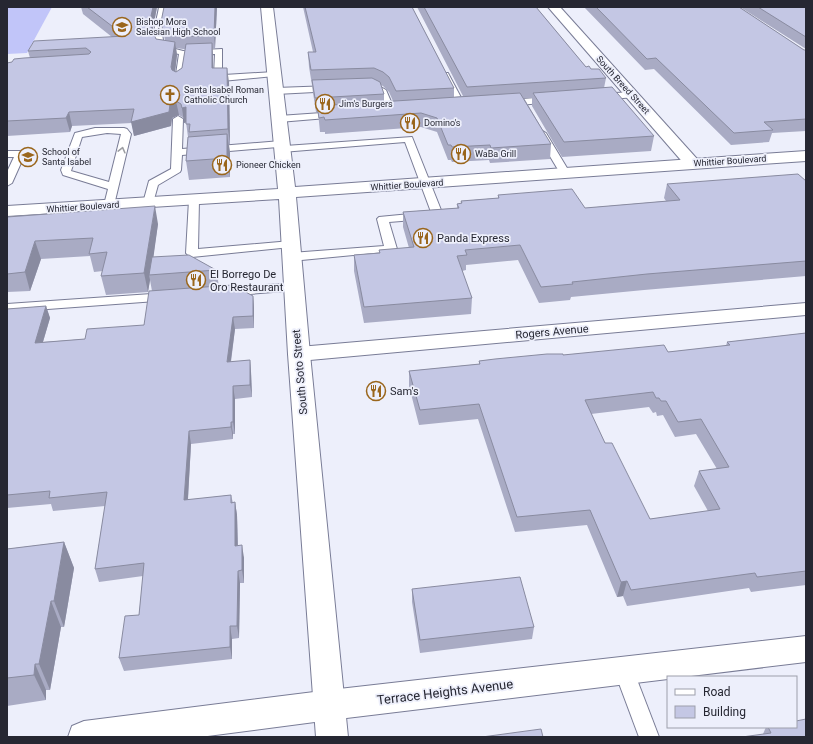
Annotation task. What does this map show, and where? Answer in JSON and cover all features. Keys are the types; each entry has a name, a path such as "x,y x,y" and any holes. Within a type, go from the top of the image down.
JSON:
{"main road":[{"name":"South Soto Street","path":"267,7 287,194 299,354 332,737"},
{"name":"South Breed Street","path":"554,7 692,163"},
{"name":"Whittier Boulevard","path":"7,211 287,194 692,163 806,156"},
{"name":"Rogers Avenue","path":"299,354 806,309"},
{"name":"Terrace Heights Avenue","path":"84,737 806,649"}],"lane":[{"path":"163,7 157,36 158,44 161,48 183,53 219,51 218,75 222,78 274,74"},
{"path":"179,81 183,53"},
{"path":"443,70 457,106 472,105"},
{"path":"352,88 374,87 381,89 384,92 391,111"},
{"path":"276,91 336,89"},
{"path":"592,97 632,95"},
{"path":"501,103 562,99"},
{"path":"523,102 530,114"},
{"path":"279,119 346,114"},
{"path":"148,203 153,183 176,170 178,119"},
{"path":"538,126 565,173"},
{"path":"109,205 125,138 124,131 96,131 78,135 66,170 68,173 94,180 113,188"},
{"path":"177,152 409,139 438,215 383,219 391,249 192,253 194,200"},
{"path":"7,154 20,154 7,183"},
{"path":"214,293 294,287"},
{"path":"7,308 174,296"},
{"path":"624,670 649,737"}],"shaded area":[{"path":"7,7 52,7 27,53 7,54"}],"building":[{"path":"87,7 153,7 151,27 156,39 175,42 171,67 172,70 176,72 182,68 186,44 212,43 212,68 227,68 228,129 189,132 190,124 186,124 186,107 182,108 181,104 176,101 170,104 169,112 131,122 134,109 69,112 66,118 7,121 7,63 12,62 14,59 89,54 91,52 86,48 28,51 34,41 125,36"},
{"path":"164,7 215,7 214,35 181,37 163,32 161,22"},
{"path":"305,7 412,7 454,88 396,91 389,77 383,72 374,68 311,70 308,52 316,52"},
{"path":"424,7 536,7 586,67 589,66 591,69 599,69 606,78 467,87"},
{"path":"596,7 739,7 806,50 806,119 764,122 773,130 734,133 656,58 647,59"},
{"path":"758,7 806,7 806,37"},
{"path":"372,78 380,82 384,94 315,98 312,80"},
{"path":"612,87 654,136 564,142 533,93"},
{"path":"520,93 551,144 491,148 490,145 452,147 451,145 448,145 437,118 421,113 325,120 324,117 319,118 317,106"},
{"path":"227,134 227,158 186,161 188,137"},
{"path":"798,174 806,181 806,261 647,274 541,287 520,245 465,250 467,255 457,256 472,298 364,307 354,255 380,253 379,250 414,247 403,212 459,208 457,204 462,203 461,201 499,198 498,195 572,189 585,208 680,200 667,184"},
{"path":"155,206 144,273 101,276 107,252 89,254 93,238 35,241 25,272 7,274 7,217"},
{"path":"189,255 216,270 149,275 152,257"},
{"path":"233,285 253,296 253,316 233,317 227,362 250,360 250,385 233,386 233,422 231,422 231,427 189,431 184,500 231,495 231,503 235,502 235,546 242,545 242,570 238,571 237,626 230,626 230,647 119,658 125,616 139,615 144,563 95,569 107,492 49,498 50,491 7,495 7,309 46,306 35,343 85,339 87,329 144,325 149,291"},
{"path":"806,333 806,571 757,577 755,573 631,590 627,581 621,582 590,510 517,517 479,404 420,410 409,371 480,364 479,361 495,359 547,354 563,355 664,345 668,352 730,345 727,342","holes":["653,392 656,398 659,398 661,401 666,401 678,422 701,419 729,467 699,471 720,509 650,519 612,443 605,443 585,400"]},
{"path":"64,542 54,601 51,601 39,664 35,664 34,675 7,678 7,549"},
{"path":"520,577 534,627 420,640 412,589"},
{"path":"806,719 806,737 742,737 771,733 768,728 797,728 797,721"},
{"path":"541,729 543,737 482,737"}],"place":[{"name":"Bishop Mora Salesian High School","path":"122,27"},
{"name":"Santa Isabel Roman Catholic Church","path":"170,95"},
{"name":"Jim's Burgers","path":"325,104"},
{"name":"Domino's","path":"410,123"},
{"name":"WaBa Grill","path":"461,154"},
{"name":"School of Santa Isabel","path":"28,157"},
{"name":"Pioneer Chicken","path":"222,165"},
{"name":"Panda Express","path":"423,238"},
{"name":"El Borrego De Oro Restaurant","path":"196,280"},
{"name":"Sam's","path":"376,391"}]}
